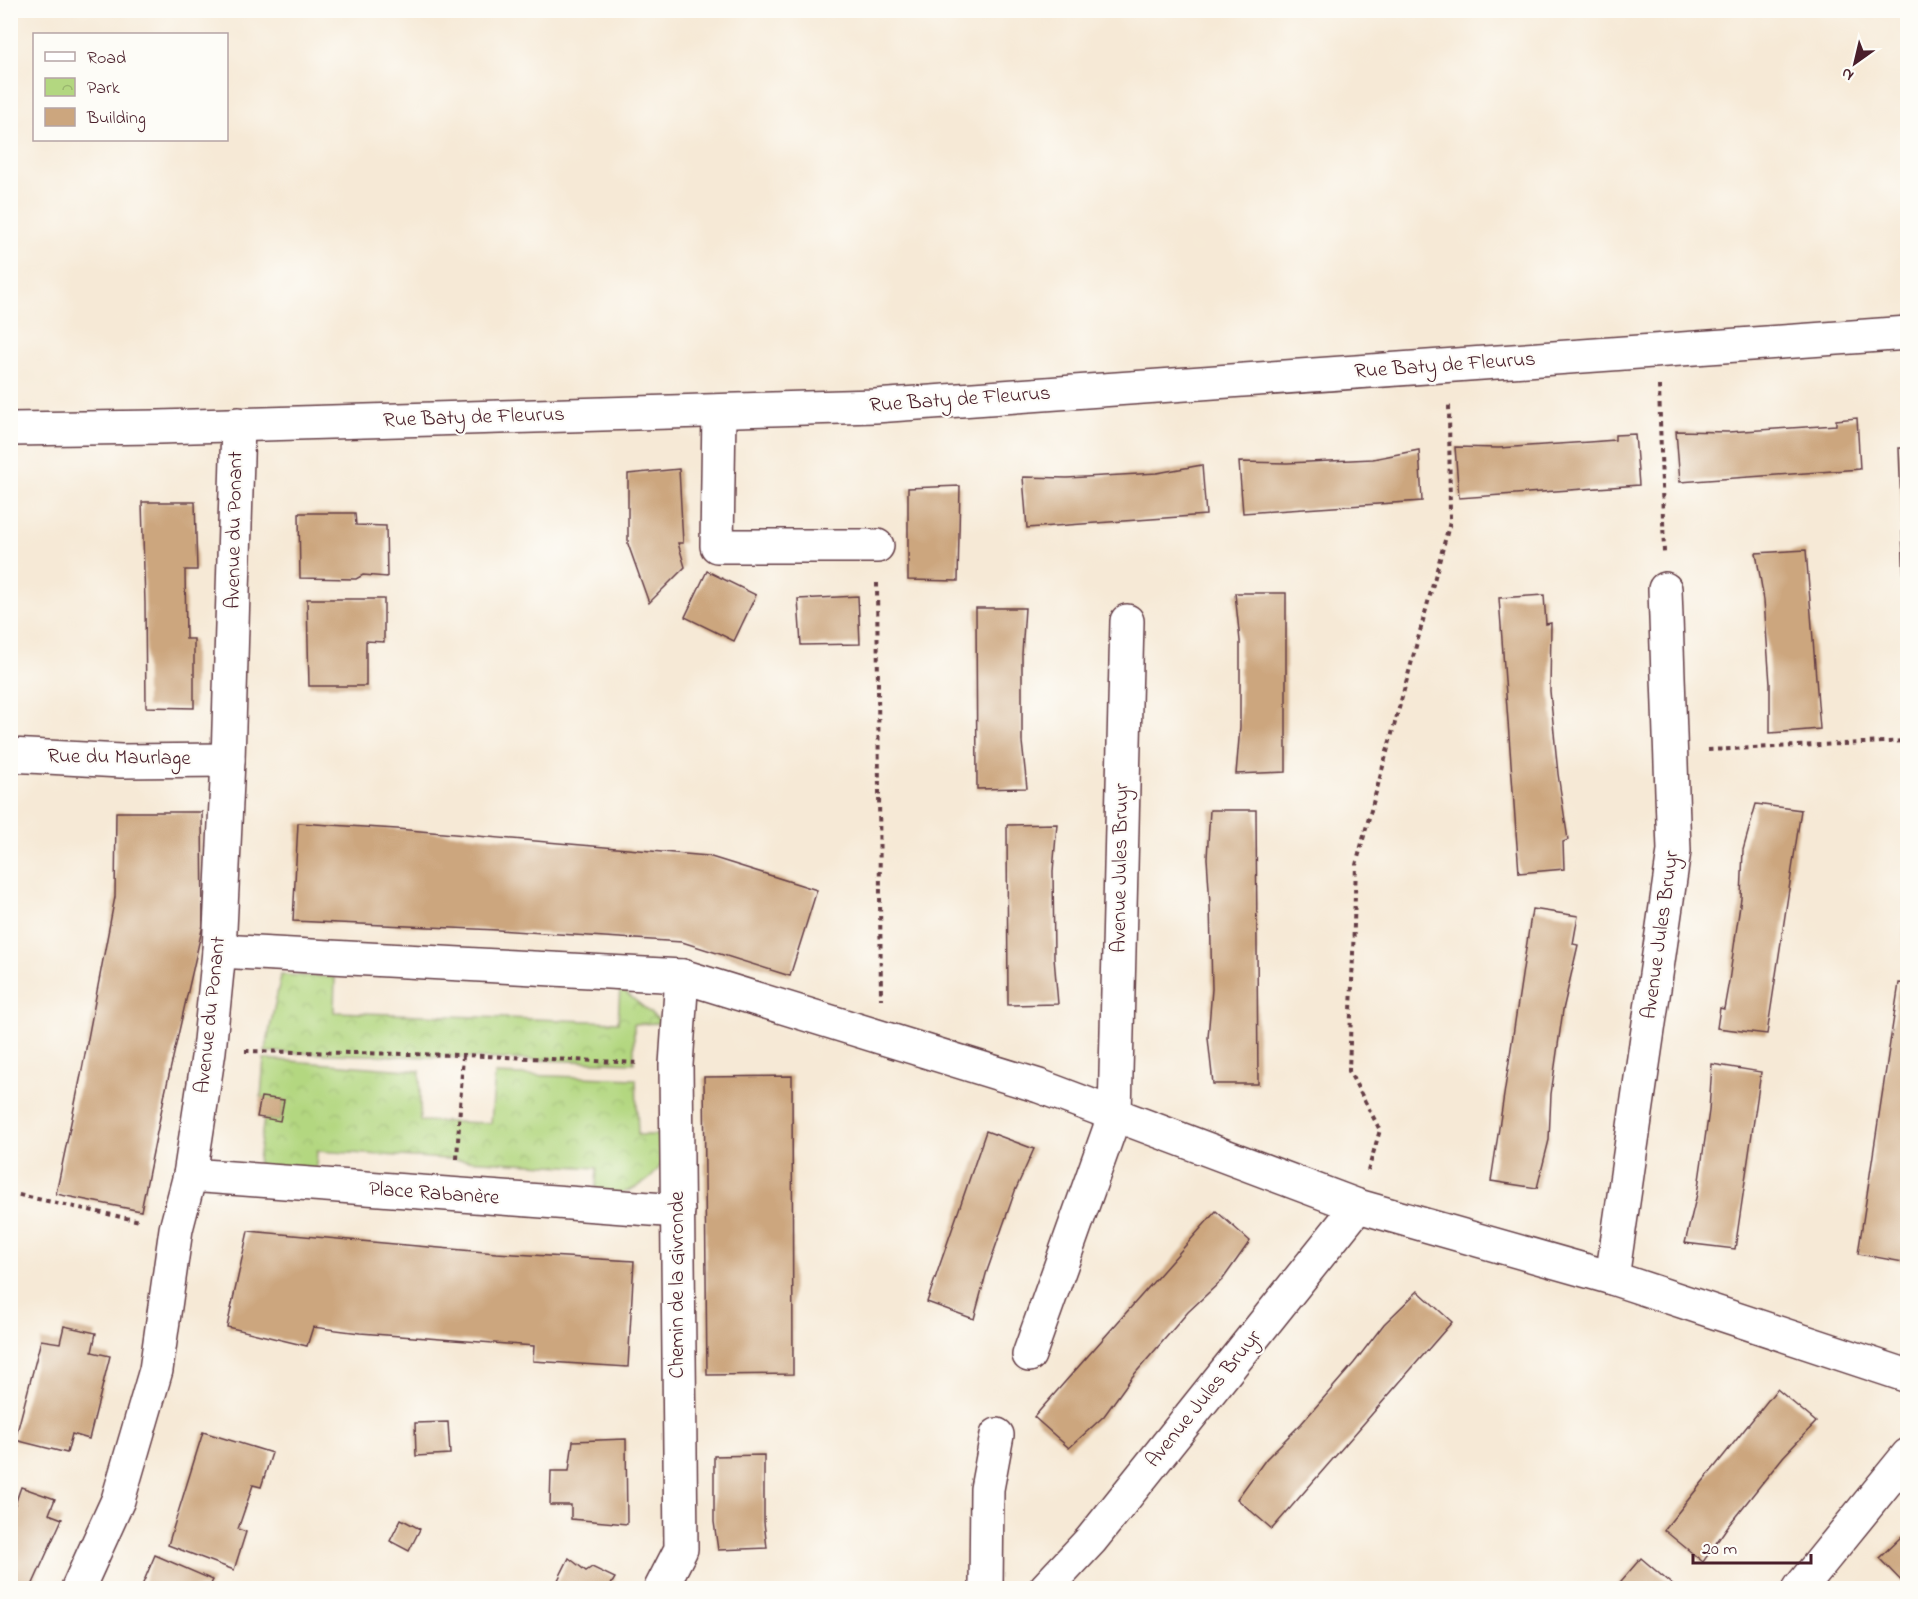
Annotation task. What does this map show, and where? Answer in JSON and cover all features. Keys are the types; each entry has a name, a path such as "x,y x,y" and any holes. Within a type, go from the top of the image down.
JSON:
{"street":[{"name":"Rue Baty de Fleurus","path":"10,429 875,406 1908,333"},
{"path":"719,411 717,546 877,546"},
{"name":"Avenue du Ponant","path":"78,1588 118,1500 156,1370 176,1228 190,1175 209,1051 219,951 228,760 238,424"},
{"name":"Avenue Jules Bruyr","path":"1612,1278 1674,851 1665,589"},
{"name":"Avenue Jules Bruyr","path":"1029,1355 1115,1114 1127,621"},
{"name":"Rue du Maurlage","path":"10,755 122,761 228,760"},
{"path":"219,951 682,976 1039,1086 1358,1206 1612,1278 1908,1376"},
{"name":"Chemin de la Givronde","path":"661,1588 681,1549 676,1065 682,976"},
{"name":"Place Rabanère","path":"190,1175 678,1211"},
{"name":"Avenue Jules Bruyr","path":"1046,1588 1091,1540 1358,1206"},
{"path":"986,1588 987,1489 997,1435"},
{"path":"1800,1588 1908,1455"}],"path":[{"path":"1658,351 1665,589"},
{"path":"1358,1206 1380,1130 1349,1071 1356,865 1450,522 1448,366"},
{"path":"877,546 881,1038"},
{"path":"1671,752 1908,741"},
{"path":"209,1051 463,1055 676,1065"},
{"path":"455,1196 463,1055"},
{"path":"10,1193 176,1228"}],"green space":[{"path":"281,975 335,977 334,1012 618,1022 620,988 663,1023 634,1024 634,1063 265,1052"},
{"path":"264,1059 420,1071 420,1121 491,1123 495,1074 636,1079 638,1135 666,1135 664,1156 656,1172 642,1184 595,1201 597,1168 317,1151 315,1183 255,1180 264,1119 280,1121 284,1101 261,1097"}],"building":[{"path":"1857,418 1860,469 1680,482 1676,431 1728,432 1836,425 1836,420"},
{"path":"1635,434 1639,485 1459,498 1455,447 1499,448 1589,442 1615,440 1615,435"},
{"path":"1899,448 1908,448 1908,639 1906,639"},
{"path":"1419,450 1422,501 1243,513 1239,462 1287,463 1373,459"},
{"path":"1202,465 1206,515 1027,528 1023,477 1067,478 1157,473"},
{"path":"679,469 683,543 678,543 685,567 649,603 628,544 628,474"},
{"path":"960,486 958,581 908,580 908,488"},
{"path":"142,502 195,502 197,570 185,570 186,639 194,639 194,708 146,707"},
{"path":"299,513 355,513 356,525 386,526 387,577 363,575 356,579 300,578"},
{"path":"1806,550 1820,729 1770,733 1770,684 1764,600 1756,553"},
{"path":"707,571 756,595 734,641 685,617"},
{"path":"1235,593 1286,593 1286,772 1236,774 1240,727 1240,641"},
{"path":"1544,595 1546,624 1551,623 1550,691 1558,774 1568,840 1563,842 1564,869 1519,873 1499,598"},
{"path":"858,596 860,644 801,645 798,599"},
{"path":"307,599 384,599 384,642 366,641 366,686 309,686"},
{"path":"976,608 1025,608 1022,654 1022,742 1027,788 977,789"},
{"path":"1756,804 1801,810 1767,1034 1717,1028 1720,1008 1724,1009 1729,981 1741,898 1743,850"},
{"path":"1210,810 1256,810 1258,1084 1213,1084 1208,1038 1212,989 1207,858"},
{"path":"116,812 202,812 203,925 141,1211 56,1194 115,897"},
{"path":"298,823 397,829 708,856 817,890 790,976 682,942 498,930 293,921"},
{"path":"1057,824 1053,871 1054,958 1058,1004 1008,1005 1007,825"},
{"path":"1906,882 1908,882 1908,947 1903,947"},
{"path":"1532,909 1578,916 1573,944 1578,945 1563,1010 1551,1094 1549,1140 1537,1188 1491,1181"},
{"path":"1899,983 1908,984 1908,1245 1903,1262 1858,1254"},
{"path":"1712,1064 1761,1072 1735,1249 1685,1243 1697,1194 1709,1111"},
{"path":"792,1076 793,1374 707,1375 704,1077"},
{"path":"261,1097 284,1100 280,1121 257,1117"},
{"path":"986,1131 1034,1149 1015,1191 986,1274 974,1319 927,1302"},
{"path":"1216,1211 1250,1241 1223,1279 1188,1312 1132,1377 1104,1416 1069,1448 1034,1417"},
{"path":"248,1231 496,1253 634,1261 628,1367 533,1361 534,1346 360,1333 313,1327 307,1346 227,1327"},
{"path":"1418,1291 1452,1322 1272,1529 1237,1499 1266,1459 1301,1424 1354,1363 1384,1324"},
{"path":"64,1326 96,1333 92,1352 110,1356 89,1439 72,1434 67,1453 15,1440 41,1340 60,1343"},
{"path":"1777,1389 1816,1422 1783,1457 1728,1526 1703,1562 1664,1530"},
{"path":"448,1422 450,1454 416,1456 415,1423"},
{"path":"203,1432 272,1453 261,1487 253,1485 238,1529 246,1532 234,1570 168,1545"},
{"path":"626,1439 627,1524 571,1519 571,1505 550,1505 551,1471 569,1471 573,1441"},
{"path":"764,1455 764,1522 767,1548 718,1550 714,1522 714,1456"},
{"path":"21,1487 55,1499 49,1514 62,1519 31,1588 10,1588 10,1502 15,1504"},
{"path":"401,1519 420,1529 409,1551 390,1541"},
{"path":"1902,1536 1908,1537 1908,1588 1879,1558"},
{"path":"155,1555 213,1580 209,1588 141,1588"},
{"path":"569,1558 586,1571 592,1567 615,1578 609,1588 554,1588"},
{"path":"1641,1558 1676,1588 1615,1588"}]}
